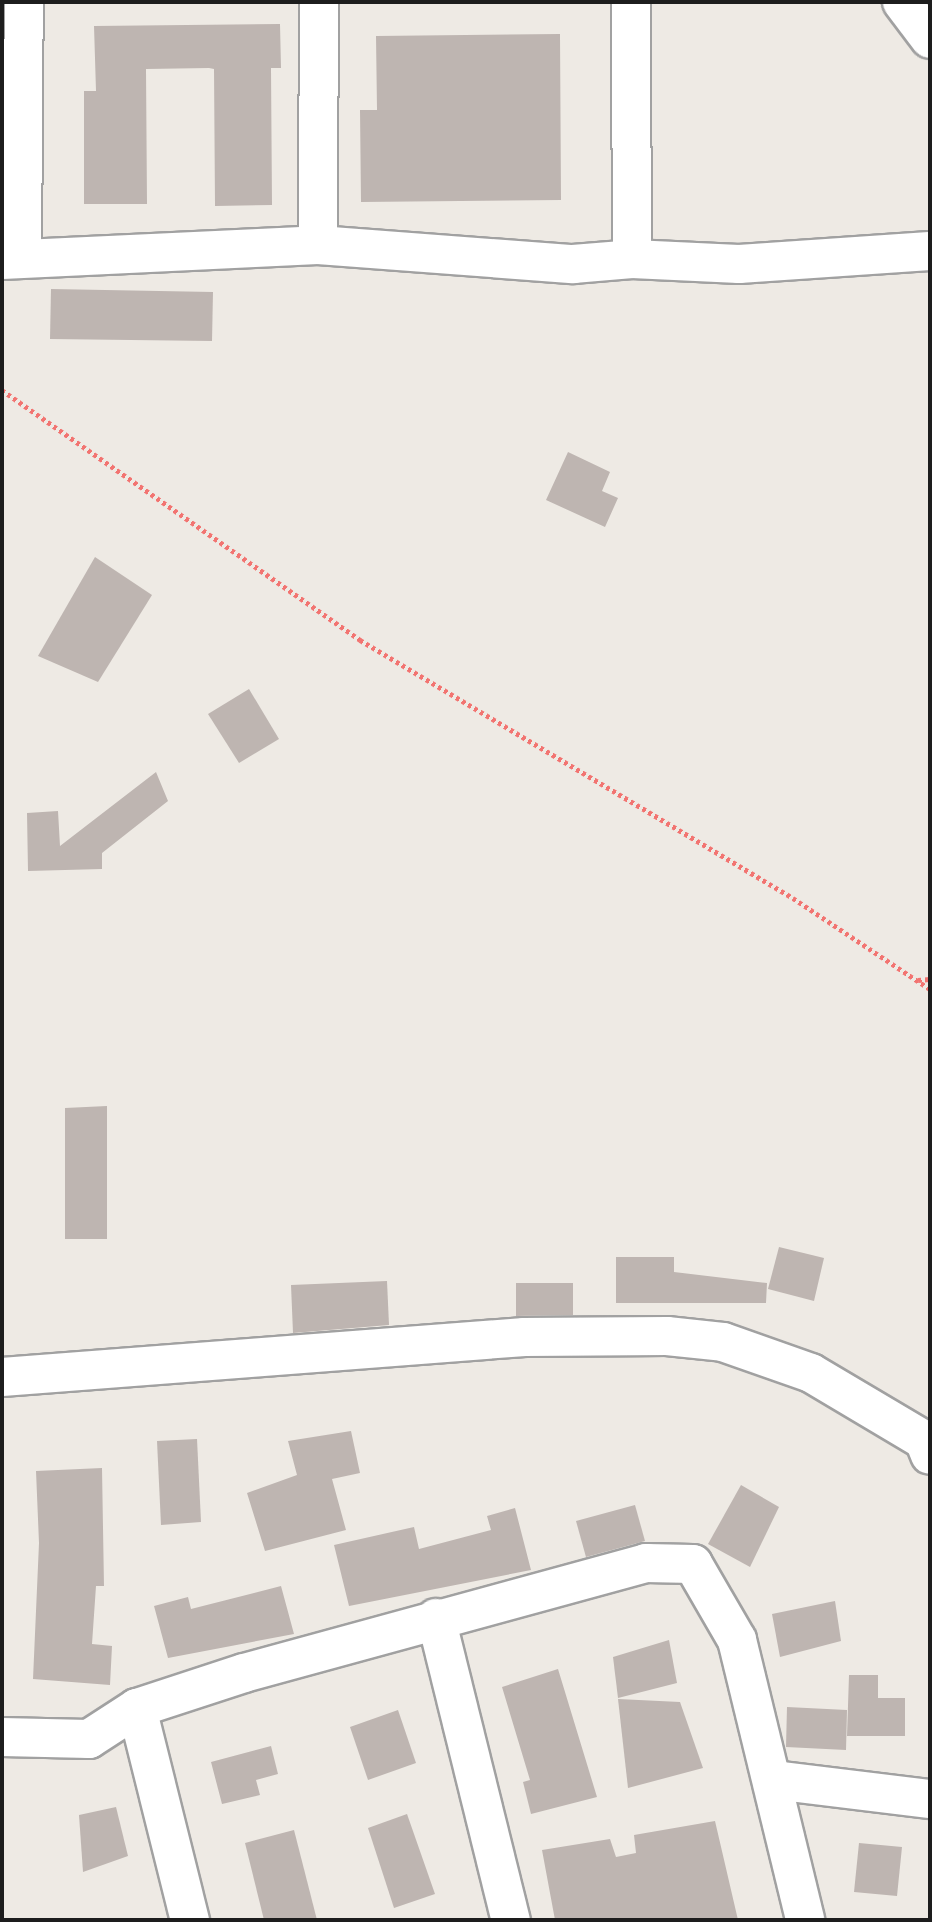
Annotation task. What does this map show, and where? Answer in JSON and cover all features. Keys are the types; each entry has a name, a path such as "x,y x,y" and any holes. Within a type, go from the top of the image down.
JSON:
{"street":[{"path":"24,2 12,259 318,245 573,264 632,259 739,264 930,251"},
{"path":"318,245 319,2"},
{"path":"631,2 632,259"},
{"path":"902,2 930,39"},
{"path":"2,1377 524,1337 667,1336 723,1342 811,1373 924,1440 930,1455"},
{"path":"2,1737 89,1739 137,1708 436,1618 646,1563 693,1564 737,1640 805,1920"},
{"path":"436,1618 511,1920"},
{"path":"137,1708 190,1920"},
{"path":"773,1780 930,1799"}],"path":[{"path":"2,390 360,640 793,898 930,989"},
{"path":"918,979 930,979"}],"building":[{"path":"280,24 281,68 271,68 272,205 215,206 214,69 209,68 146,69 147,204 84,204 84,91 96,91 94,26"},
{"path":"560,34 561,200 361,202 360,110 377,110 376,36"},
{"path":"51,289 213,292 212,341 50,339"},
{"path":"568,452 610,472 602,491 618,498 605,527 546,500"},
{"path":"95,557 152,595 98,682 38,656"},
{"path":"249,689 279,739 239,763 208,714"},
{"path":"156,772 168,801 102,853 102,869 28,871 27,813 58,811 60,846"},
{"path":"107,1106 107,1239 65,1239 65,1108"},
{"path":"779,1247 824,1258 814,1301 768,1289"},
{"path":"616,1257 674,1257 674,1272 767,1283 766,1303 616,1303"},
{"path":"387,1281 389,1325 293,1333 291,1285"},
{"path":"516,1283 573,1283 573,1315 516,1316"},
{"path":"351,1431 360,1473 332,1479 346,1530 265,1551 247,1493 297,1475 288,1441"},
{"path":"197,1439 201,1522 161,1525 157,1441"},
{"path":"102,1468 104,1586 96,1586 92,1644 112,1646 110,1685 33,1679 39,1543 36,1471"},
{"path":"741,1485 779,1507 750,1567 708,1544"},
{"path":"635,1505 645,1541 586,1557 576,1521"},
{"path":"515,1508 531,1570 349,1606 334,1545 414,1527 419,1549 491,1530 487,1516"},
{"path":"281,1586 294,1634 168,1658 154,1606 188,1597 191,1609"},
{"path":"835,1601 841,1641 780,1657 772,1614"},
{"path":"669,1640 677,1683 618,1698 613,1657"},
{"path":"558,1669 597,1797 531,1814 523,1782 530,1780 502,1687"},
{"path":"849,1675 878,1675 878,1698 905,1698 905,1736 847,1736"},
{"path":"618,1699 680,1702 703,1768 628,1788"},
{"path":"787,1707 847,1710 846,1750 786,1747"},
{"path":"398,1710 416,1763 368,1780 350,1727"},
{"path":"271,1746 278,1774 256,1780 260,1795 222,1804 211,1762"},
{"path":"116,1807 128,1856 83,1872 79,1815"},
{"path":"407,1814 435,1894 394,1908 368,1828"},
{"path":"715,1821 738,1920 555,1920 542,1850 610,1839 616,1857 636,1853 634,1835"},
{"path":"294,1830 317,1920 264,1920 245,1843"},
{"path":"859,1843 902,1847 897,1896 854,1892"}]}
